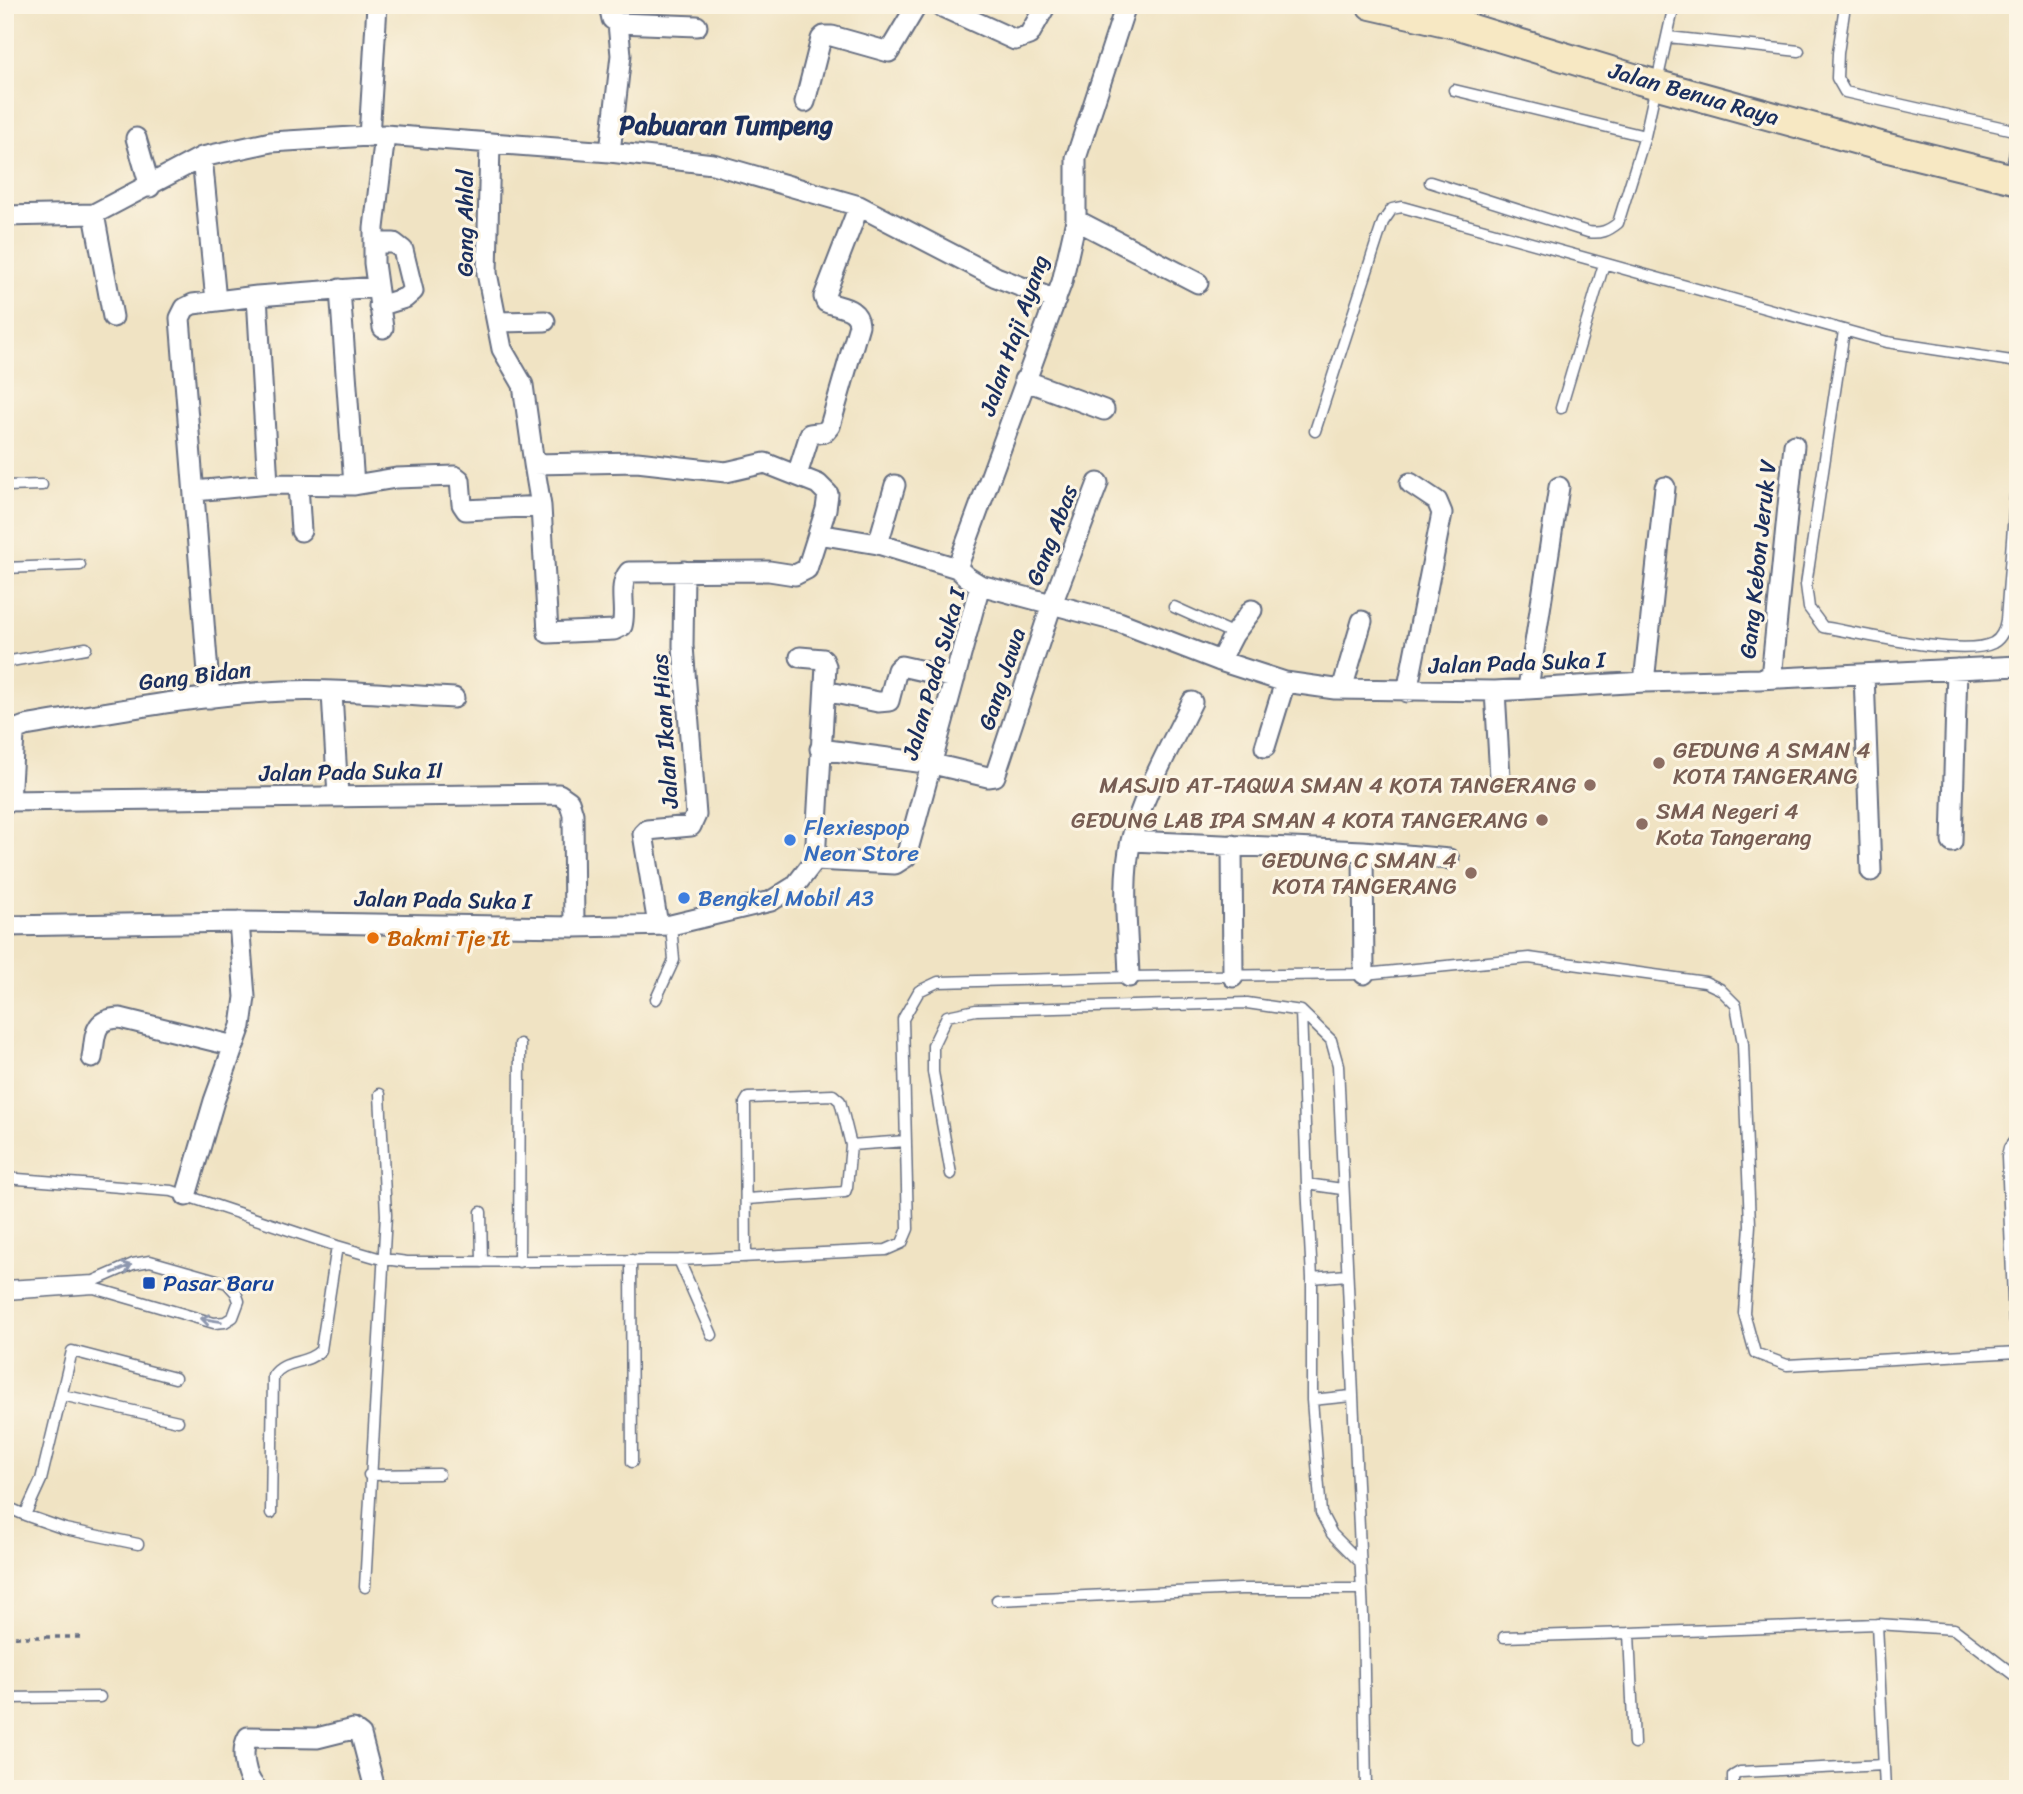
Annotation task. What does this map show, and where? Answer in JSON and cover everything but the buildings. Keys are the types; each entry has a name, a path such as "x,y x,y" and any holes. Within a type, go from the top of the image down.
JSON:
{"street":[{"path":"377,5 374,243 383,328"},
{"path":"609,5 612,19 618,23 697,26"},
{"path":"805,102 824,36 889,52 917,5"},
{"path":"938,5 1015,40 1028,35 1046,5"},
{"name":"Jalan Haji Ayang","path":"957,568 1024,380 1056,300 1076,220 1076,158 1126,5"},
{"name":"Jalan Benua Raya","path":"1371,5 1460,21 1657,85 1880,146 2014,179"},
{"path":"610,152 621,55 618,23"},
{"path":"5,216 94,214 150,187 202,157 271,142 377,136 610,152 713,164 859,206 996,277 1056,300"},
{"path":"136,138 150,187"},
{"name":"Gang Ahlal","path":"490,143 487,273 502,349 523,385 541,506 548,633 614,630 622,626 625,618 624,587 625,577 629,572 684,571"},
{"path":"202,157 216,301"},
{"path":"797,475 810,434 825,432 830,426 859,325 859,317 854,311 826,302 824,297 859,206"},
{"path":"94,214 113,317"},
{"path":"1076,220 1198,283"},
{"path":"210,698 180,318 185,308 192,304 257,296 340,289 405,298 412,291 403,250 394,243 374,243"},
{"path":"340,289 354,485"},
{"path":"257,296 268,484"},
{"path":"496,322 545,321"},
{"path":"1024,380 1104,410"},
{"name":"Gang Kebon Jeruk V","path":"1771,678 1794,445"},
{"path":"534,464 637,462 726,472 765,463 818,484 828,494 807,569 801,573 795,575 769,571 684,571"},
{"path":"195,491 268,484 354,485 396,478 455,476 460,480 462,504 466,510 541,506"},
{"name":"Gang Abas","path":"1052,604 1098,483"},
{"path":"1407,692 1442,513 1437,501 1410,484"},
{"path":"298,485 301,531"},
{"path":"878,544 895,485"},
{"path":"1528,688 1559,487"},
{"path":"1644,682 1665,487"},
{"path":"818,534 878,544 957,568 980,585"},
{"name":"Jalan Ikan Hias","path":"665,925 643,834 647,830 691,826 696,815 683,646 684,571"},
{"name":"Jalan Pada Suka I","path":"5,926 239,922 574,927 665,925 771,901 795,886 814,860 895,864 906,857 980,585 1119,622 1220,661 1285,682 1342,690 1495,691 2018,666"},
{"name":"Gang Jawa","path":"933,764 988,778 995,776 1052,604"},
{"path":"1220,661 1252,610"},
{"path":"1342,690 1362,621"},
{"path":"800,657 826,661 814,860"},
{"path":"825,691 878,702 890,701 897,670 901,666 955,678"},
{"path":"1952,842 1957,669"},
{"path":"1864,674 1871,871"},
{"path":"1265,747 1285,682"},
{"name":"Gang Bidan","path":"7,801 14,735 18,729 210,698 287,691 454,698"},
{"path":"1495,691 1500,777"},
{"path":"332,693 338,796"},
{"path":"1129,976 1127,900 1131,841 1147,799 1192,702"},
{"path":"820,749 933,764"},
{"name":"Jalan Pada Suka II","path":"7,801 559,794 569,801 573,814 574,927"},
{"path":"1131,841 1363,851 1449,859"},
{"path":"1232,845 1233,977"},
{"path":"1363,851 1364,974"},
{"path":"186,1196 214,1101 241,1026 245,997 239,922"},
{"path":"92,1058 96,1031 100,1023 107,1018 120,1018 234,1046"},
{"path":"257,1789 250,1783 243,1745 248,1737 317,1738 353,1729 361,1735 375,1789"}],"lane":[{"path":"1430,181 1588,232 1600,234 1618,223 1645,136 1674,5"},
{"path":"1845,5 1837,78 1844,92 2018,134 2014,179"},
{"path":"1668,37 1799,51"},
{"path":"1454,90 1645,136"},
{"path":"1315,430 1383,222 1392,209 1402,207 1843,331 1887,342 2018,362"},
{"path":"1561,408 1604,264"},
{"path":"1843,331 1806,585 1809,608 1823,627 1945,647 1981,647 2001,637 2006,620 2018,460"},
{"path":"5,486 42,485"},
{"path":"5,568 80,565"},
{"path":"1174,607 1234,635"},
{"path":"5,662 86,648"},
{"path":"656,999 673,966 665,925"},
{"path":"5,1178 154,1188 337,1246 382,1259 407,1262 679,1260 886,1250 902,1243 908,1229 903,1019 919,991 938,982 1129,976 1364,974 1529,958 1705,982 1720,989 1736,1005 1744,1044 1750,1225 1744,1313 1755,1353 1787,1365 2018,1352"},
{"path":"951,1174 933,1072 933,1045 947,1016 976,1010 1247,1003 1301,1011 1331,1040 1338,1065 1348,1275 1366,1789"},
{"path":"1301,1011 1312,1278 1312,1400 1321,1513 1332,1534 1360,1562"},
{"path":"519,1262 520,1044"},
{"path":"365,1587 369,1475 386,1215 380,1094"},
{"path":"746,1256 745,1103 748,1098 833,1095 840,1101 851,1145 845,1192 747,1199"},
{"path":"2014,1322 2007,1157 2009,1148 2018,1136"},
{"path":"851,1145 905,1141"},
{"path":"1307,1184 1342,1189"},
{"path":"481,1212 482,1262"},
{"path":"271,1513 273,1376 284,1365 309,1359 321,1350 337,1246"},
{"path":"631,1260 632,1462"},
{"path":"679,1260 712,1335"},
{"path":"5,1286 94,1284 214,1322 225,1322 233,1317 239,1301 227,1283 150,1261 133,1264 94,1284 5,1294"},
{"path":"1312,1278 1348,1275"},
{"path":"25,1515 41,1480 72,1351 175,1378"},
{"path":"62,1395 178,1421"},
{"path":"1312,1400 1351,1396"},
{"path":"369,1475 439,1474"},
{"path":"5,1506 65,1529 138,1544"},
{"path":"996,1600 1241,1589 1360,1589"},
{"path":"1877,1624 1885,1789"},
{"path":"1504,1637 1877,1624 1954,1629 2018,1678"},
{"path":"1629,1633 1634,1744"},
{"path":"5,1698 100,1697"},
{"path":"1733,1789 1733,1776 1740,1772 1884,1765"}],"path":[{"path":"5,1637 83,1637"}],"place":[{"name":"GEDUNG A SMAN 4 KOTA TANGERANG","path":"1659,763"},
{"name":"MASJID AT-TAQWA SMAN 4 KOTA TANGERANG","path":"1590,785"},
{"name":"GEDUNG LAB IPA SMAN 4 KOTA TANGERANG","path":"1542,820"},
{"name":"SMA Negeri 4 Kota Tangerang","path":"1642,824"},
{"name":"Flexiespop Neon Store","path":"790,840"},
{"name":"GEDUNG C SMAN 4 KOTA TANGERANG","path":"1471,873"},
{"name":"Bengkel Mobil A3","path":"684,898"},
{"name":"Bakmi Tje It","path":"373,938"},
{"name":"Pasar Baru","path":"149,1283"}],"district":[{"name":"Pabuaran Tumpeng","path":"726,125"}]}
